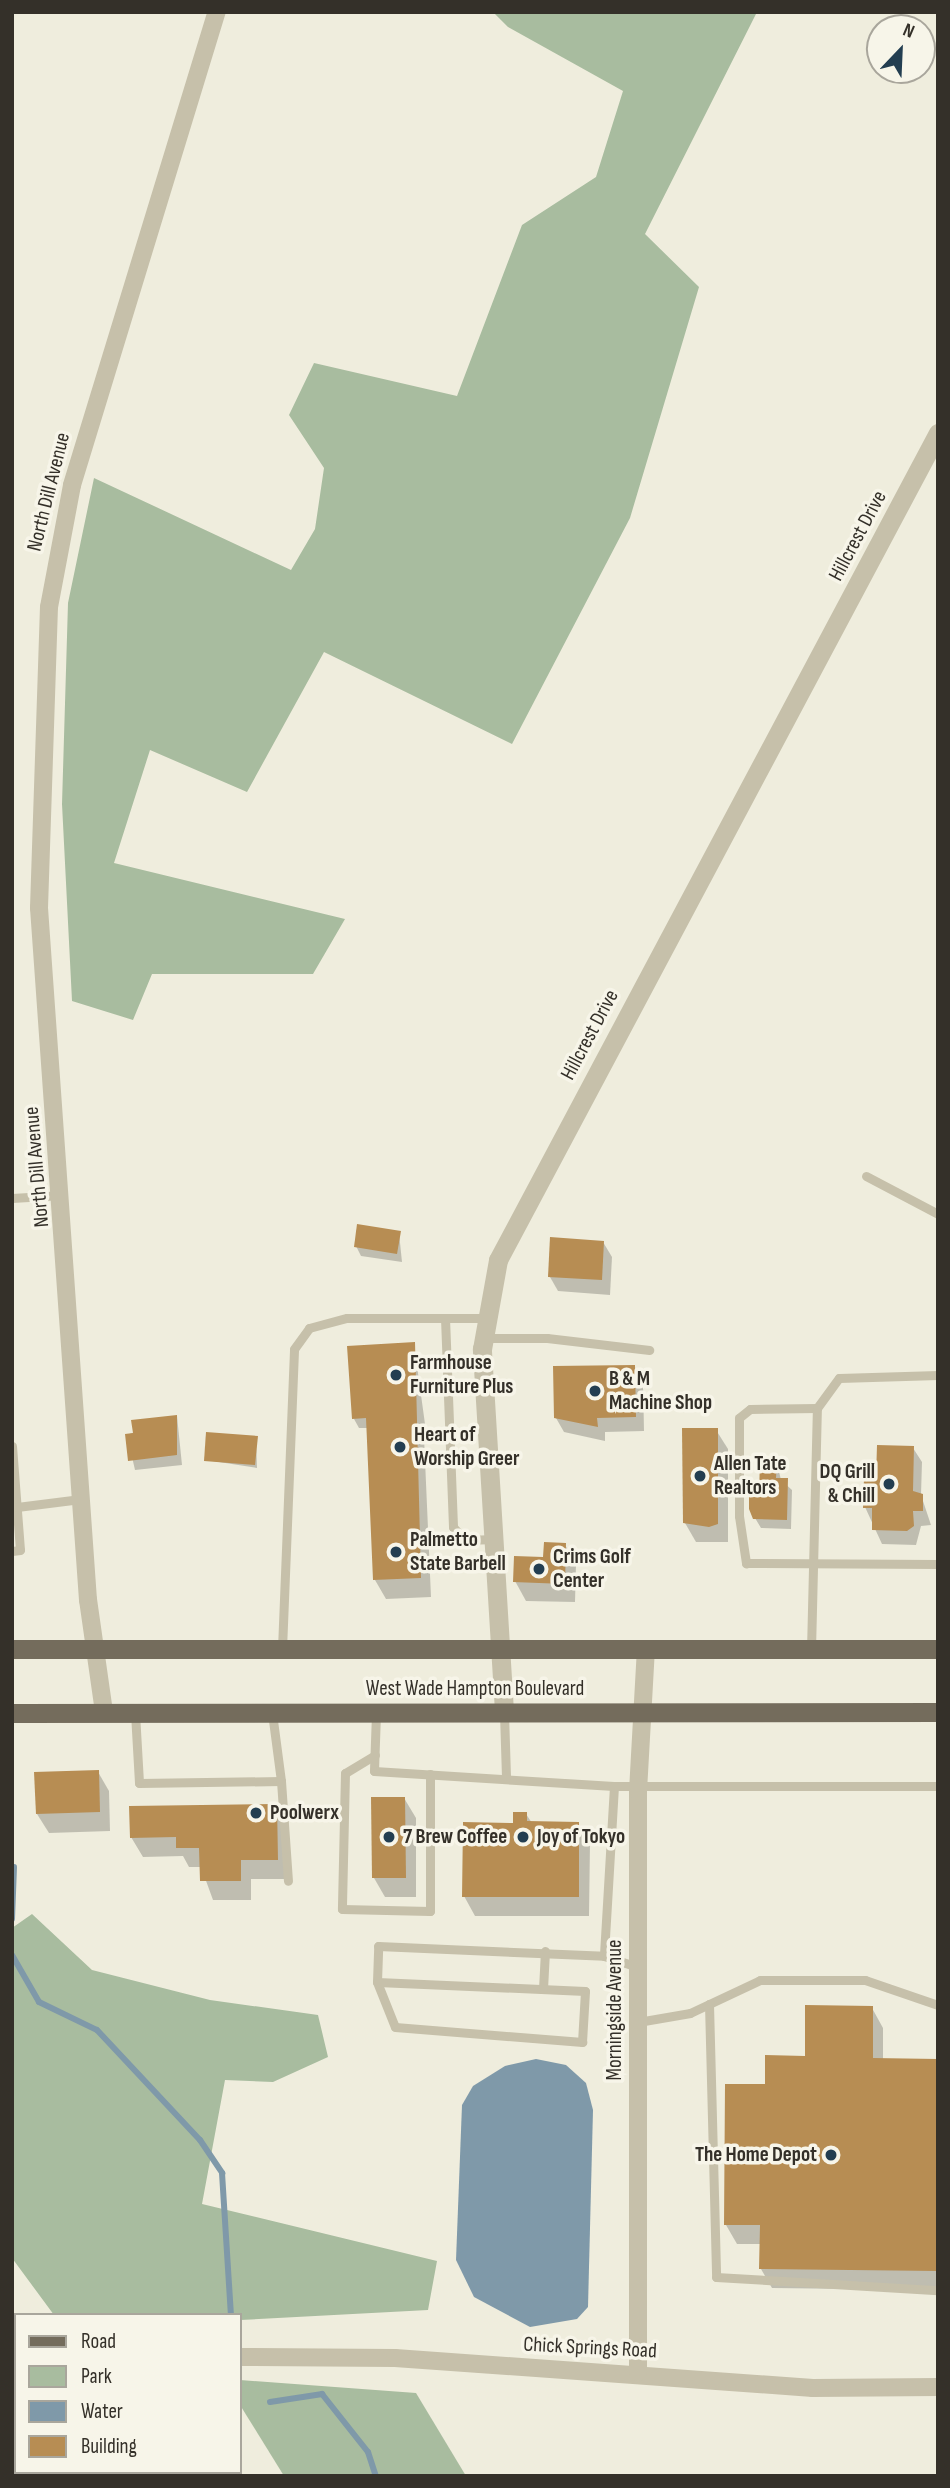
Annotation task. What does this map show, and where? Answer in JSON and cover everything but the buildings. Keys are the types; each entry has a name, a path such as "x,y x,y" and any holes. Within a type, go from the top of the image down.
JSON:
{"main road":[{"name":"West Wade Hampton Boulevard","path":"12,1649 938,1650"},
{"name":"West Wade Hampton Boulevard","path":"12,1713 938,1712"}],"street":[{"name":"North Dill Avenue","path":"104,1712 99,1649 88,1600 63,1195 37,857 54,570 72,485 217,12"},
{"name":"Hillcrest Drive","path":"504,1711 483,1338 484,1318 509,1233 938,433"},
{"name":"Morningside Avenue","path":"638,2372 638,1787 646,1649"},
{"name":"Chick Springs Road","path":"242,2357 396,2358 638,2372 813,2388 938,2387"}],"lane":[{"path":"866,1176 938,1214"},
{"path":"12,1198 63,1195"},
{"path":"282,1649 294,1349 309,1328 347,1318 484,1318"},
{"path":"445,1318 453,1527 466,1540 496,1539"},
{"path":"483,1338 547,1338 649,1350"},
{"path":"811,1650 817,1408 839,1378 938,1375"},
{"path":"817,1408 750,1409 736,1434 741,1556 747,1563 938,1564"},
{"path":"12,1446 20,1550 12,1551"},
{"path":"17,1507 82,1499"},
{"path":"504,1711 506,1778"},
{"path":"135,1712 139,1783 281,1781"},
{"path":"376,1712 374,1771 638,1787 938,1786"},
{"path":"271,1713 281,1781 288,1881"},
{"path":"374,1755 345,1773 342,1909 430,1911 430,1774"},
{"path":"604,1955 614,1786"},
{"path":"377,1982 585,1991 582,2042 395,2027 377,1982 378,1946 604,1955 638,1967"},
{"path":"543,1989 545,1951"},
{"path":"638,2022 709,2004 760,1980 865,1980 938,2004"},
{"path":"709,2004 716,2277 843,2289 938,2290"}],"green space":[{"path":"493,12 757,12 645,234 699,287 630,518 512,744 324,652 247,792 150,750 114,863 345,919 313,974 152,974 133,1020 72,1001 62,804 68,603 94,478 291,570 315,529 324,468 289,415 314,363 457,396 522,225 596,177 623,91 508,27"},
{"path":"32,1914 92,1970 210,2000 318,2015 328,2057 273,2082 225,2080 202,2204 437,2261 428,2310 242,2320 242,2313 53,2313 12,2258 12,1928"},
{"path":"242,2380 416,2393 466,2476 284,2476 242,2408"}],"water":[{"path":"536,2059 566,2065 586,2083 593,2110 588,2307 577,2319 530,2327 474,2297 456,2260 462,2105 473,2086 505,2066"}],"waterway":[{"path":"12,1919 14,1867"},
{"path":"12,1955 39,2002 97,2030 200,2140 222,2173 231,2313"},
{"path":"270,2402 322,2394 368,2452 376,2476"}],"place":[{"name":"Farmhouse Furniture Plus","path":"396,1375"},
{"name":"B & M Machine Shop","path":"595,1391"},
{"name":"Heart of Worship Greer","path":"400,1447"},
{"name":"Allen Tate Realtors","path":"700,1476"},
{"name":"DQ Grill & Chill","path":"889,1484"},
{"name":"Palmetto State Barbell","path":"396,1552"},
{"name":"Crims Golf Center","path":"539,1569"},
{"name":"Poolwerx","path":"256,1813"},
{"name":"7 Brew Coffee","path":"389,1837"},
{"name":"Joy of Tokyo","path":"523,1837"},
{"name":"The Home Depot","path":"831,2155"}]}
